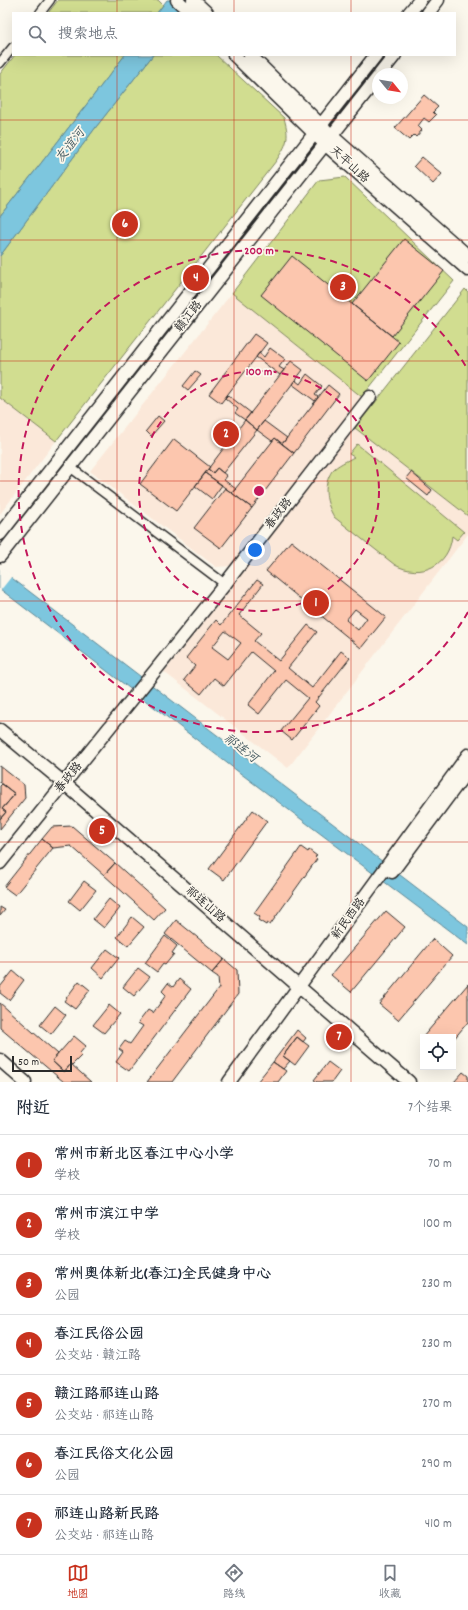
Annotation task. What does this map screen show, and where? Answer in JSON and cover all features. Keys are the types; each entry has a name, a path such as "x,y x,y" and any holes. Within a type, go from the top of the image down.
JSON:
{"street":[{"path":"41,12 50,0"},
{"path":"177,0 190,12"},
{"path":"194,0 205,11"},
{"path":"410,12 420,0"},
{"path":"429,12 438,0"},
{"path":"0,63 12,48"},
{"name":"天平山路","path":"235,56 317,128"},
{"name":"天平山路","path":"251,56 329,140 468,270"},
{"name":"赣江路","path":"0,534 293,161 317,128 375,56"},
{"path":"385,68 394,56"},
{"name":"赣江路","path":"1,554 134,388 372,85"},
{"name":"天平山路","path":"329,140 468,256"},
{"name":"春政路","path":"0,863 225,584 370,397"},
{"path":"70,467 225,584"},
{"name":"祁连山路","path":"0,730 62,786 300,992 400,1082"},
{"name":"祁连山路","path":"0,739 62,786"},
{"name":"新民西路","path":"237,1082 300,992 377,887 468,755"},
{"name":"新民西路","path":"395,861 468,770"},
{"name":"祁连山路","path":"300,992 409,1082"},
{"name":"新民西路","path":"229,1082 300,992"},
{"path":"0,1060 26,1082"}],"shaded area":[{"path":"232,293 362,397 230,566 216,567 90,471"},
{"path":"0,398 56,441 0,514"},
{"path":"355,428 468,516 468,534 288,768 164,672"}],"green space":[{"path":"58,0 158,0 163,5 158,12 49,12"},
{"path":"14,56 124,56 0,216 0,74"},
{"path":"152,56 217,56 284,118 287,136 283,150 276,161 56,441 0,398 0,256 96,127"},
{"path":"345,177 454,281 362,397 232,293 319,180"},
{"path":"465,289 468,292 468,516 355,428"},
{"path":"357,444 464,532 457,540 452,536 450,546 440,562 424,570 414,571 395,565 334,517 327,500 327,483 334,469 354,457 349,454"}],"water":[{"path":"167,0 195,0 187,12 158,12"},
{"name":"友谊河","path":"124,56 152,56 96,127 0,256 0,216"},
{"path":"0,569 468,927 468,945 0,589"}],"pier":[{"path":"0,567 12,576 0,591"}],"building":[{"path":"424,95 438,107 433,112 436,115 429,122 424,118 418,126 422,130 416,137 414,135 409,140 395,128"},
{"path":"422,157 442,174 433,184 414,166"},
{"path":"404,239 444,271 392,336 352,304"},
{"path":"292,256 399,342 368,381 261,295"},
{"path":"254,334 267,343 221,403 209,394"},
{"path":"270,348 285,359 279,367 284,370 280,375 256,357 259,353 264,357"},
{"path":"291,361 303,370 257,430 245,420"},
{"path":"195,371 201,375 188,390 183,386"},
{"path":"307,374 322,386 315,395 318,397 315,401 292,384 295,380 300,384"},
{"path":"328,385 339,394 294,453 282,444"},
{"path":"228,395 251,413 245,420 235,413 238,409 225,398"},
{"path":"158,416 164,421 151,436 146,431"},
{"path":"245,420 257,430 223,473 217,468 213,473 208,469"},
{"path":"264,421 287,438 282,444 275,438 272,441 257,430"},
{"path":"275,438 294,453 252,508 232,493"},
{"path":"174,439 210,467 176,511 140,484"},
{"path":"217,468 227,476 224,480 236,489 232,493 205,473 208,469 213,473"},
{"path":"411,472 432,490 428,496 406,478"},
{"path":"205,473 222,485 212,499 195,486"},
{"path":"225,488 252,508 221,548 194,528"},
{"path":"291,541 386,617 361,648 266,571","holes":["355,609 367,618 358,630 346,620"]},
{"path":"257,580 263,584 239,615 261,633 254,641 279,661 308,625 317,632 288,668 312,688 341,651 350,658 315,702 319,706 292,740 281,731 308,698 286,680 259,714 248,705 274,671 251,652 224,686 214,678 201,694 184,680 195,666 186,658 216,620 221,625","holes":["225,631 241,643 228,659 212,647"]},
{"path":"0,766 24,785 25,798 0,829 0,819 6,812 2,809 15,794 0,782"},
{"path":"2,784 15,794 2,809 6,812 0,819 0,786"},
{"path":"253,810 267,821 224,880 209,869"},
{"path":"72,826 115,863 104,875 71,846 53,848 42,839 52,827"},
{"path":"42,839 53,848 15,895 4,887"},
{"path":"301,847 308,852 309,850 317,856 315,857 317,859 270,925 267,923 266,925 258,920 260,917 254,913"},
{"path":"115,863 165,908 154,920 104,875"},
{"path":"84,881 96,890 80,910 69,901"},
{"path":"109,899 120,908 104,928 93,919"},
{"path":"0,907 5,910 0,916"},
{"path":"386,911 405,927 351,992 331,975"},
{"path":"132,917 144,927 128,946 117,937"},
{"path":"176,920 224,959 212,973 165,934"},
{"path":"165,936 177,946 172,953 174,954 157,972 145,963"},
{"path":"433,939 452,956 398,1020 379,1004"},
{"path":"107,949 119,958 103,978 92,968"},
{"path":"224,959 237,970 238,994 172,1082 147,1082 219,988 218,977 212,973"},
{"path":"138,968 150,977 134,996 123,987"},
{"path":"13,971 24,980 9,1000 0,993 0,987"},
{"path":"179,979 191,989 129,1071 116,1062 123,1052 119,1049 125,1041 130,1044 143,1026 138,1023 148,1010 153,1013 166,995 162,991 168,983 173,987"},
{"path":"79,981 90,990 75,1009 64,1001"},
{"path":"468,984 468,1022 456,1036 456,1034 425,1034"},
{"path":"0,1003 58,1054 52,1061 64,1072 71,1064 91,1082 64,1082 0,1028"},
{"path":"109,1005 120,1014 104,1033 93,1025"},
{"path":"55,1006 66,1015 51,1034 40,1025"},
{"path":"297,1030 306,1038 303,1042 297,1037 283,1056 290,1061 283,1069 273,1062"},
{"path":"74,1036 86,1046 80,1053 82,1055 64,1072 52,1061"},
{"path":"297,1037 309,1046 295,1065 283,1056"},
{"path":"273,1062 286,1071 278,1082 257,1082"},
{"path":"328,1062 340,1071 332,1082 317,1082 314,1080"},
{"path":"463,1072 468,1076 468,1082 454,1082"}],"place":[{"name":"春江民俗文化公园","path":"125,224"},
{"name":"春江民俗公园","path":"196,278"},
{"name":"常州奥体新北(春江)全民健身中心","path":"343,287"},
{"name":"常州市滨江中学","path":"226,434"},
{"name":"常州市新北区春江中心小学","path":"316,603"},
{"name":"赣江路祁连山路","path":"102,831"},
{"name":"祁连山路新民路","path":"339,1037"}],"water label":[{"name":"祁连河","path":"240,749"}]}
